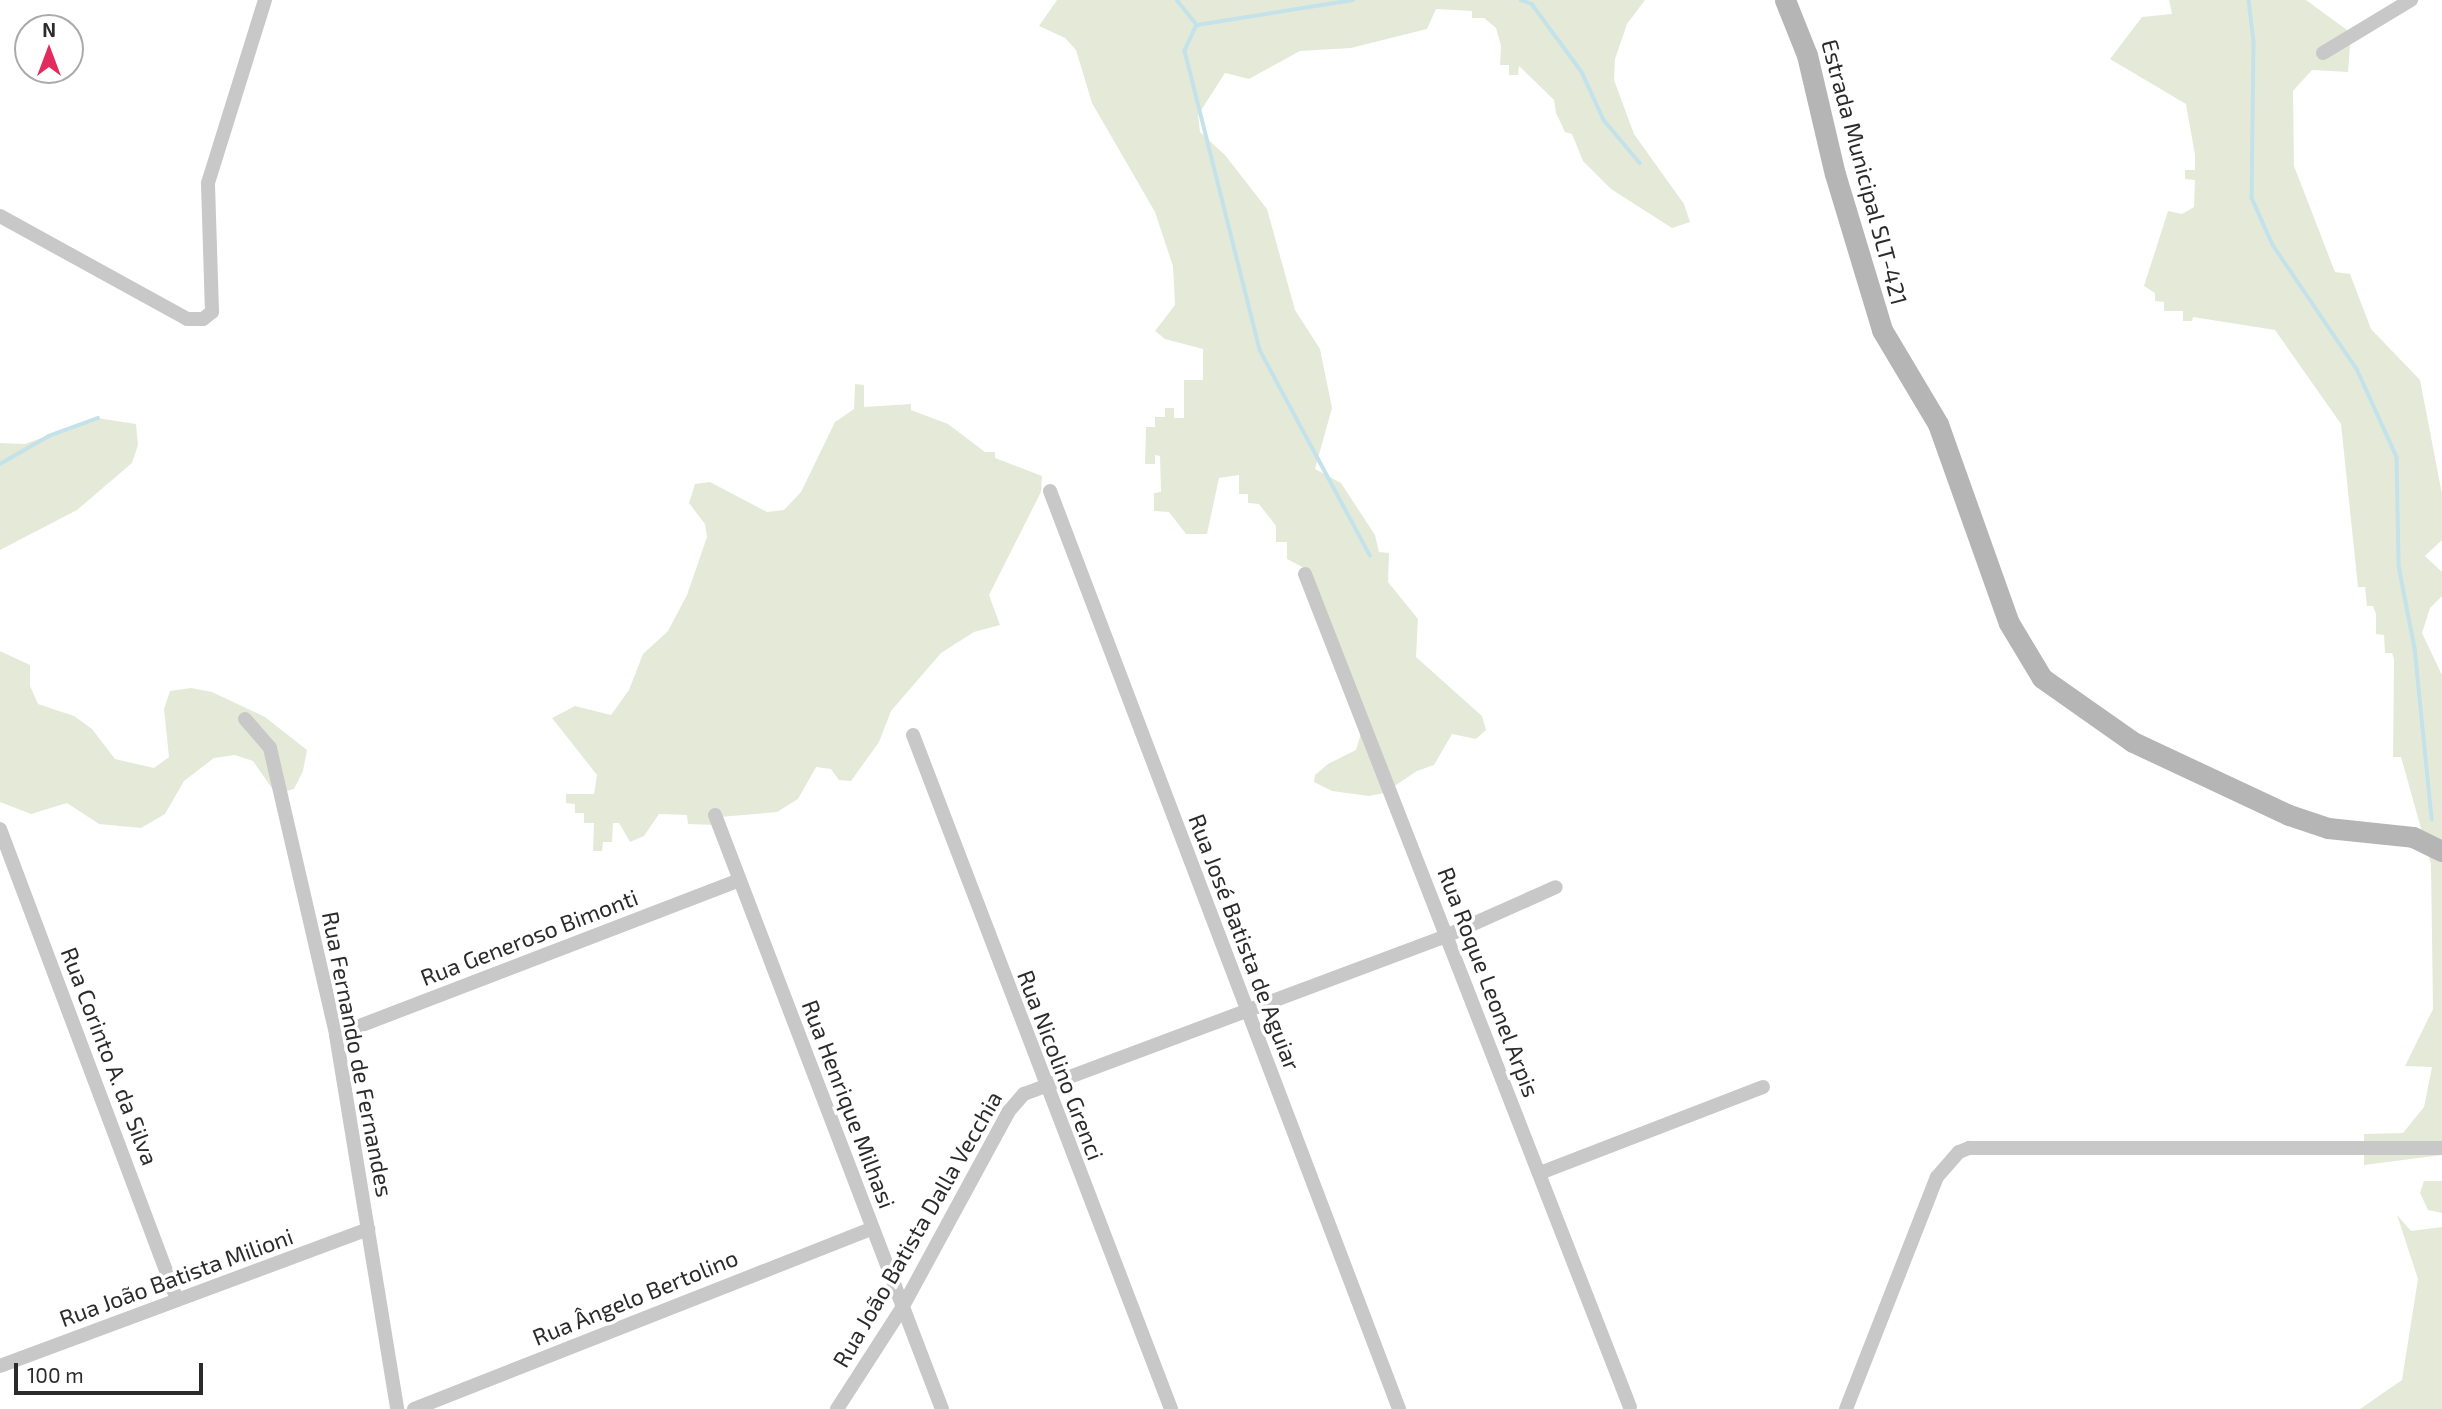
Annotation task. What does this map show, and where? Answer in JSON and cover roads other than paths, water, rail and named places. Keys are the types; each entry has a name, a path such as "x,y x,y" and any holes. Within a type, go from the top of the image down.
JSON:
{"street":[{"path":"0,216 187,319 203,318 212,312 208,183 265,0"},
{"name":"Estrada Municipal SLT-421","path":"1785,0 1807,55 1835,174 1882,330 1938,424 2009,623 2042,678 2133,743 2289,815 2328,828 2413,837 2442,851"},
{"path":"2323,53 2411,0"},
{"name":"Rua José Batista de Aguiar","path":"1050,491 1399,1409"},
{"name":"Rua Roque Leonel Arpis","path":"1305,573 1630,1408"},
{"name":"Rua Fernando de Fernandes","path":"244,719 270,748 336,1035 397,1409"},
{"name":"Rua Nicolino Grenci","path":"913,735 1045,1087 1171,1409"},
{"name":"Rua Henrique Milhasi","path":"715,815 942,1409"},
{"name":"Rua Corinto A. da Silva","path":"0,829 177,1300"},
{"name":"Rua Generoso Bimonti","path":"336,1035 738,881"},
{"name":"Rua João Batista Dalla Vecchia","path":"837,1409 902,1308 1009,1111 1024,1094 1245,1009 1446,936 1556,887"},
{"path":"1540,1174 1763,1087"},
{"path":"1846,1409 1937,1177 1959,1152 1969,1148 2442,1149"},
{"name":"Rua Ângelo Bertolino","path":"414,1409 873,1228"},
{"name":"Rua João Batista Milioni","path":"0,1366 368,1229"}],"waterway":[{"path":"1177,0 1197,25 1185,51 1260,350 1370,555"},
{"path":"1197,25 1353,0"},
{"path":"1521,0 1532,4 1582,72 1604,120 1640,163"},
{"path":"2249,0 2254,42 2252,198 2273,245 2357,369 2397,457 2399,566 2415,648 2432,819"},
{"path":"0,464 49,436 98,418"}]}
